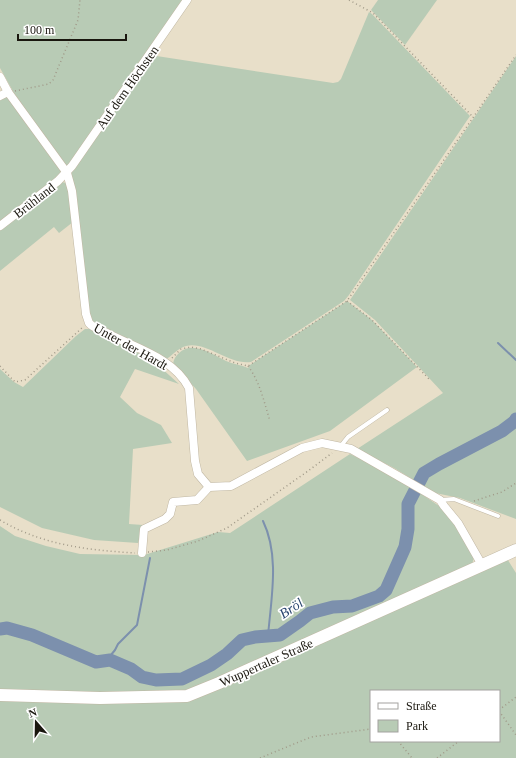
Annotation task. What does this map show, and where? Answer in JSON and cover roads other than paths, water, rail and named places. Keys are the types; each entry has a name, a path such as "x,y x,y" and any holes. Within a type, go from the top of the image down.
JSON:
{"main road":[{"name":"Wuppertaler Straße","path":"0,695 100,698 187,696 516,550"}],"street":[{"name":"Auf dem Höchsten","path":"66,173 187,0"},
{"name":"Unter der Hardt","path":"0,77 8,92 66,173 72,191 86,314 90,324 149,353 166,363 184,378 189,388 195,461 198,474 209,487"},
{"path":"0,96 8,92"},
{"name":"Brühland","path":"0,226 58,181 66,173"},
{"path":"142,553 144,529 165,519 170,514 173,502 197,500 209,487 231,486 302,448 322,443 351,449 440,500 458,523 482,565"}],"lane":[{"path":"340,447 348,437 387,410"},
{"path":"440,500 454,499 498,516"}],"waterway":[{"path":"498,343 516,360"},
{"name":"Bröl","path":"0,629 7,628 32,635 96,662 110,660 131,669 142,677 156,680 182,679 211,665 227,654 242,640 255,637 280,635 310,613 333,607 352,606 379,596 386,590 405,547 408,529 408,504 424,473 502,431 516,419"},
{"path":"263,521 268,534 273,563 268,636"},
{"path":"106,661 118,644 137,625 150,558"}]}
